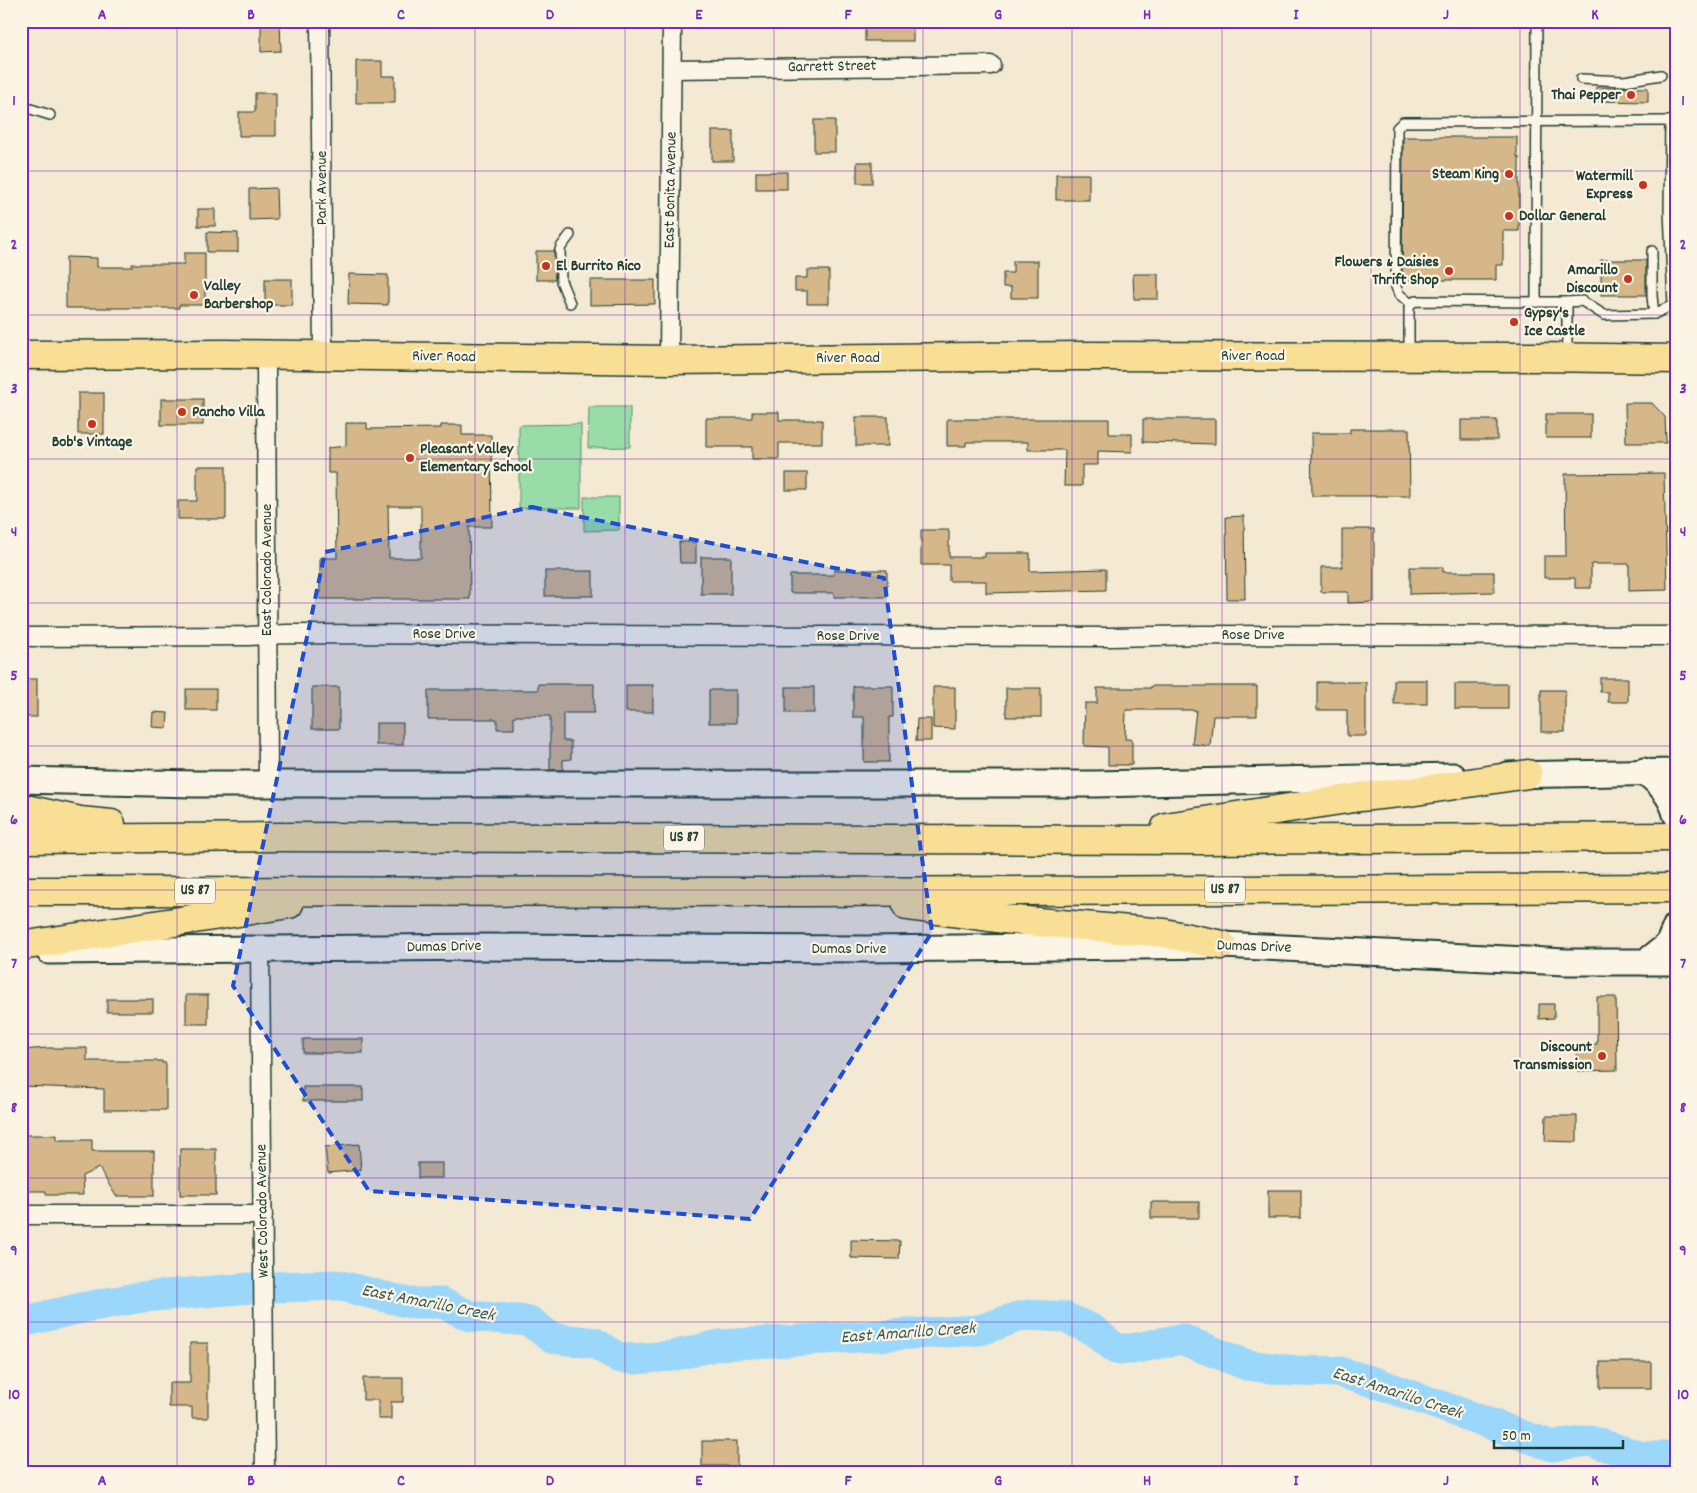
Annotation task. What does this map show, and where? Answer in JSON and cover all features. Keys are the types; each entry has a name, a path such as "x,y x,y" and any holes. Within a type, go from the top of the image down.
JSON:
{"main road":[{"name":"River Road","path":"21,354 323,355 670,360 1081,356 1408,356 1676,359"},
{"path":"1644,772 1666,792 1676,814"},
{"path":"21,780 194,784 1095,784 1676,772"},
{"path":"1086,839 1360,797 1409,792 1528,774"},
{"path":"21,808 80,821 282,837"},
{"name":"US 87","path":"21,840 282,837 1198,840 1676,837"},
{"name":"US 87","path":"21,891 809,892 1676,888"},
{"path":"21,946 368,891"},
{"path":"809,892 1003,919 1164,933 1222,945"},
{"path":"1646,962 1668,946 1676,926"},
{"name":"Dumas Drive","path":"21,952 488,947 867,950 1222,945 1566,962 1676,962"}],"street":[{"name":"Park Avenue","path":"320,21 323,355"},
{"name":"East Bonita Avenue","path":"670,360 672,21"},
{"name":"Garrett Street","path":"672,69 991,65"},
{"name":"East Colorado Avenue","path":"266,355 268,784"},
{"name":"Rose Drive","path":"21,637 630,634 704,636 1111,637 1202,635 1676,636"},
{"name":"West Colorado Avenue","path":"260,950 265,1472"},
{"path":"21,1215 263,1214"}],"lane":[{"path":"1536,302 1537,21"},
{"path":"1581,79 1624,81 1661,75"},
{"path":"21,106 50,115"},
{"path":"1408,356 1409,308 1415,301 1582,301 1604,315 1654,314 1673,305 1669,210 1673,121 1403,122 1397,128 1396,287 1399,294 1411,304"},
{"path":"570,235 561,247 560,276 570,302"},
{"path":"1652,251 1654,314"},
{"path":"1567,302 1567,357"}],"highlighted area":[{"path":"532,507 884,578 932,932 750,1219 369,1191 233,986 325,552"}],"green space":[{"path":"589,407 630,407 630,447 588,448"},
{"path":"581,424 581,508 519,508 519,425"},
{"path":"584,497 619,497 619,530 584,531"}],"building":[{"path":"261,21 280,21 281,51 261,52"},
{"path":"865,21 913,21 913,41 865,41"},
{"path":"356,61 382,61 382,76 395,76 395,103 356,103"},
{"path":"1596,87 1648,88 1648,102 1596,101"},
{"path":"255,93 276,93 276,136 239,136 239,112 255,112"},
{"path":"814,120 835,120 835,152 814,152"},
{"path":"712,131 733,131 733,161 712,161"},
{"path":"1403,137 1517,137 1517,157 1519,157 1519,231 1503,231 1503,265 1496,265 1496,280 1402,280"},
{"path":"857,162 872,162 872,183 857,183"},
{"path":"756,172 787,172 787,189 756,189"},
{"path":"1056,174 1089,174 1089,200 1056,200"},
{"path":"276,188 277,219 249,220 249,189"},
{"path":"198,209 215,209 215,226 198,226"},
{"path":"207,232 238,233 238,252 207,252"},
{"path":"536,251 554,251 555,280 536,280"},
{"path":"184,253 205,253 205,305 179,305 179,308 66,308 66,257 97,258 97,267 132,267 132,264 184,264"},
{"path":"1601,260 1646,260 1646,295 1601,295"},
{"path":"1013,261 1038,261 1038,298 1011,298 1011,287 1003,287 1003,273 1013,273"},
{"path":"807,270 829,270 829,304 807,304 807,291 795,291 795,278 807,278"},
{"path":"349,274 388,275 388,305 348,304"},
{"path":"1133,274 1158,274 1158,299 1134,299"},
{"path":"265,279 292,279 292,305 265,305"},
{"path":"590,280 655,280 655,304 590,305"},
{"path":"78,393 104,393 104,434 78,434"},
{"path":"161,399 203,399 203,425 161,425"},
{"path":"1625,403 1652,403 1665,417 1666,443 1626,443"},
{"path":"752,412 779,412 779,420 822,420 822,443 779,443 779,459 752,459 752,447 706,447 706,418 752,418"},
{"path":"1546,414 1591,414 1591,438 1546,438"},
{"path":"856,417 888,417 888,446 856,446"},
{"path":"947,419 1109,419 1109,434 1132,434 1132,452 1098,451 1098,465 1082,465 1082,486 1064,486 1065,450 1028,450 1028,442 966,442 966,446 947,446"},
{"path":"1143,419 1215,419 1215,444 1143,442"},
{"path":"1461,420 1497,420 1497,440 1461,440"},
{"path":"346,423 367,423 367,429 441,428 441,425 462,425 462,435 491,435 492,527 469,527 470,599 320,599 320,558 337,558 336,473 328,473 328,448 346,446","holes":["388,506 421,506 421,558 389,558"]},
{"path":"1350,429 1409,429 1410,496 1312,496 1311,433 1350,433"},
{"path":"197,466 226,466 226,519 178,519 178,501 197,501"},
{"path":"786,473 807,473 807,490 786,490"},
{"path":"1664,473 1667,590 1629,591 1629,564 1591,564 1591,588 1575,588 1575,578 1544,578 1544,556 1566,556 1565,474"},
{"path":"1244,516 1245,599 1227,599 1226,517"},
{"path":"1342,529 1374,529 1374,602 1348,603 1348,592 1321,592 1321,567 1342,567"},
{"path":"921,530 949,530 949,557 985,557 985,553 1030,553 1030,571 1106,569 1106,590 986,593 986,581 949,581 949,565 921,565"},
{"path":"679,542 696,542 696,563 680,563"},
{"path":"701,557 731,557 731,594 701,594"},
{"path":"1410,567 1443,567 1443,572 1494,572 1494,592 1410,594"},
{"path":"834,570 887,570 887,597 834,597 834,593 790,593 790,575 834,575"},
{"path":"545,571 593,571 593,596 545,596"},
{"path":"1600,678 1628,678 1628,702 1608,702 1608,692 1600,692"},
{"path":"21,679 37,679 37,717 21,717"},
{"path":"1394,680 1427,680 1427,704 1394,704"},
{"path":"1317,682 1366,682 1366,736 1347,736 1347,710 1317,710"},
{"path":"538,684 594,684 594,713 563,713 563,741 571,741 571,759 563,760 563,770 550,770 550,716 514,716 514,729 497,729 497,719 428,719 428,690 538,690"},
{"path":"1455,684 1508,684 1508,709 1455,709"},
{"path":"626,685 653,685 653,712 626,712"},
{"path":"853,686 893,686 893,717 889,717 889,762 864,762 864,717 853,717"},
{"path":"1151,686 1257,686 1257,716 1213,716 1210,746 1192,744 1196,710 1126,710 1125,739 1132,739 1132,765 1108,765 1108,747 1084,746 1085,703 1097,703 1097,688 1151,688"},
{"path":"312,687 339,687 339,729 312,729"},
{"path":"786,687 814,687 814,713 786,713"},
{"path":"933,687 955,687 955,729 933,728"},
{"path":"1006,688 1041,688 1041,717 1006,717"},
{"path":"186,689 216,689 216,710 186,710"},
{"path":"709,690 736,690 736,723 709,723"},
{"path":"1541,690 1565,690 1565,732 1541,732"},
{"path":"153,712 168,713 167,728 152,727"},
{"path":"917,719 931,719 931,741 916,741"},
{"path":"376,723 403,723 403,745 376,745"},
{"path":"186,995 208,995 208,1024 186,1024"},
{"path":"1597,997 1616,997 1617,1070 1577,1071 1577,1045 1597,1044"},
{"path":"107,999 153,999 153,1012 107,1012"},
{"path":"1539,1004 1554,1004 1554,1018 1539,1019"},
{"path":"303,1039 363,1039 363,1053 303,1053"},
{"path":"87,1048 87,1061 162,1061 162,1063 166,1063 166,1110 104,1110 104,1089 21,1086 21,1050"},
{"path":"303,1087 363,1087 363,1101 303,1101"},
{"path":"1546,1116 1577,1116 1577,1142 1545,1141"},
{"path":"21,1135 57,1135 57,1140 92,1140 92,1151 154,1151 154,1196 116,1196 99,1168 82,1176 83,1195 46,1195 46,1191 21,1191"},
{"path":"359,1144 361,1170 328,1173 325,1147"},
{"path":"180,1149 216,1149 216,1195 180,1195"},
{"path":"418,1163 442,1163 442,1178 418,1178"},
{"path":"1268,1190 1301,1190 1301,1218 1268,1218"},
{"path":"1151,1202 1199,1202 1199,1218 1151,1218"},
{"path":"851,1240 900,1241 899,1259 851,1258"},
{"path":"190,1343 208,1343 208,1418 192,1418 192,1407 169,1407 169,1383 190,1383"},
{"path":"1600,1362 1651,1362 1651,1388 1600,1388"},
{"path":"363,1378 403,1378 403,1402 391,1402 391,1419 378,1419 378,1400 363,1400"},
{"path":"702,1441 737,1441 737,1466 702,1466"}],"waterway":[{"name":"East Amarillo Creek","path":"275,1287 337,1285 410,1303 442,1303 470,1316 529,1321 552,1338 595,1343 617,1357 634,1359 672,1356 719,1345 980,1330 1029,1315 1064,1317 1093,1330 1116,1349 1132,1349 1181,1339 1247,1365 1295,1371 1339,1372 1377,1383 1552,1446 1590,1441 1643,1457 1676,1457"},
{"name":"East Amarillo Creek","path":"21,1322 81,1308 142,1297 251,1288"}],"place":[{"name":"Thai Pepper","path":"1631,95"},
{"name":"Steam King","path":"1509,174"},
{"name":"Watermill Express","path":"1643,185"},
{"name":"Dollar General","path":"1509,216"},
{"name":"El Burrito Rico","path":"546,266"},
{"name":"Flowers & Daisies Thrift Shop","path":"1449,271"},
{"name":"Amarillo Discount","path":"1628,279"},
{"name":"Valley Barbershop","path":"194,295"},
{"name":"Gypsy's Ice Castle","path":"1514,322"},
{"name":"Pancho Villa","path":"182,412"},
{"name":"Bob's Vintage","path":"92,424"},
{"name":"Pleasant Valley Elementary School","path":"410,458"},
{"name":"Discount Transmission","path":"1602,1056"}]}
